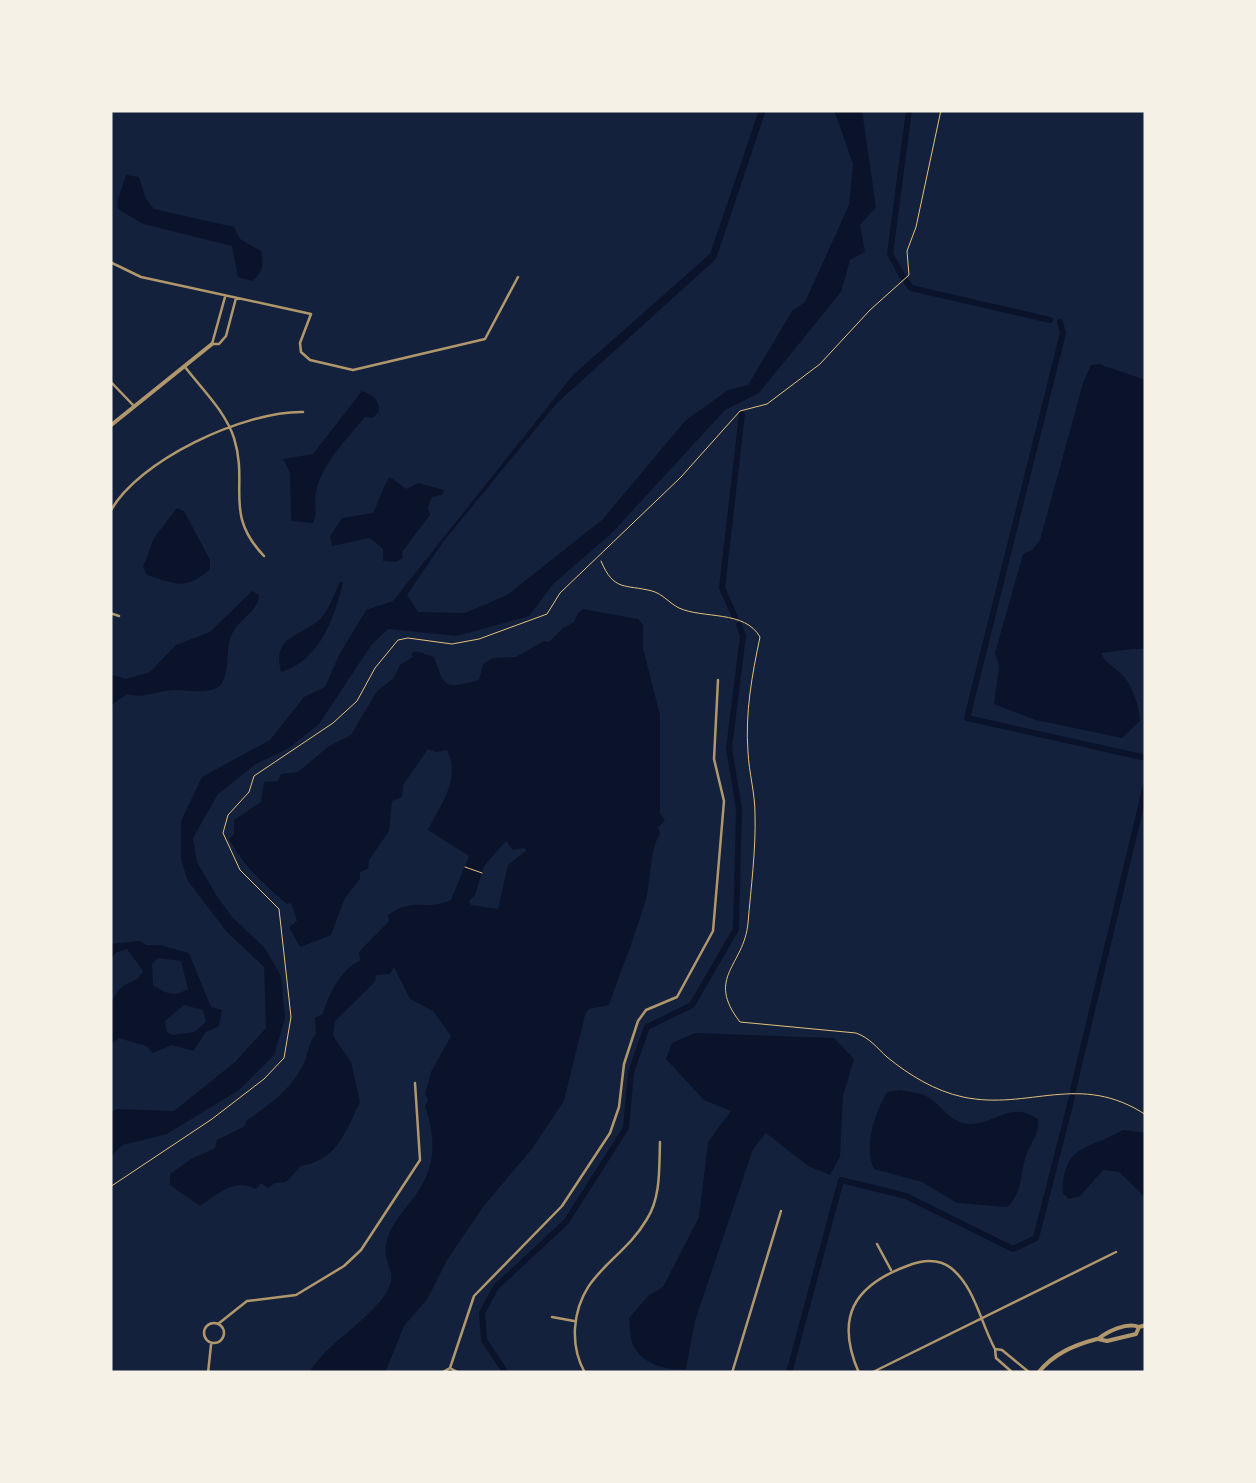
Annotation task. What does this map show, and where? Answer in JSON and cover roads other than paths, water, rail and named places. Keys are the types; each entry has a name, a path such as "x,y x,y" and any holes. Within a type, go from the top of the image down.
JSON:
{"street":[{"path":"110,262 142,277 311,314 300,343 301,352 310,360 353,370 485,339 518,276"},
{"path":"110,426 212,344 226,295"},
{"path":"212,344 226,336 236,298"},
{"path":"184,366 230,428 238,456 240,520 245,534 264,556"},
{"path":"110,381 134,406"},
{"path":"110,512 122,493 146,470 230,428 279,413 303,412"},
{"path":"110,614 120,616"},
{"path":"441,1373 450,1368 474,1296 562,1206 610,1133 619,1106 624,1064 638,1021 646,1010 678,997 713,931 724,800 714,759 718,680"},
{"path":"211,1343 204,1330 212,1323 218,1324 248,1301 296,1295 344,1266 361,1250 420,1160 415,1083"},
{"path":"586,1373 578,1362 574,1340 584,1290 646,1222 654,1206 660,1142"},
{"path":"732,1373 782,1211"},
{"path":"878,1244 891,1272"},
{"path":"871,1373 1116,1252"},
{"path":"858,1373 848,1348 852,1314 865,1286 916,1262 944,1263 955,1271 972,1296 996,1358 1014,1373"},
{"path":"552,1318 576,1321"},
{"path":"211,1343 224,1336 218,1324"},
{"path":"1038,1373 1046,1363 1073,1346 1133,1324 1143,1326"},
{"path":"208,1373 211,1343"},
{"path":"995,1349 1002,1350 1030,1373"},
{"path":"450,1368 459,1373"}],"water":[{"path":"759,110 766,110 716,259 557,403 443,542 407,595 418,612 465,613 507,595 602,520 685,421 728,390 748,385 792,311 805,302 849,205 853,164 834,110 862,110 876,207 860,225 865,252 850,260 841,292 759,393 725,410 611,534 554,583 529,616 457,636 388,629 372,644 319,724 289,748 256,764 218,794 193,838 197,862 216,895 233,918 264,947 281,976 285,1019 274,1055 239,1090 167,1134 122,1145 110,1158 110,1114 116,1109 174,1111 235,1062 266,1028 264,967 226,931 188,881 181,860 181,821 202,777 270,740 304,697 325,687 366,610 393,601 573,375 710,254"},
{"path":"126,175 139,177 154,209 234,227 240,239 261,251 258,275 252,281 238,277 232,246 143,224 118,209"},
{"path":"1099,364 1146,380 1146,649 1101,653 1126,679 1137,705 1140,721 1122,738 1036,720 994,704 999,666 995,653 1023,554 1040,540 1083,383 1091,365"},
{"path":"362,391 375,398 379,411 373,418 365,417 329,461 316,492 313,523 291,521 290,473 283,459 313,454"},
{"path":"390,477 406,489 418,483 444,490 442,495 432,497 430,515 402,552 403,558 383,561 383,549 370,538 332,546 330,536 342,518 373,513"},
{"path":"177,508 184,511 210,560 210,569 202,576 180,584 147,575 143,567 154,538"},
{"path":"340,582 343,583 339,597 323,636 306,658 281,672 279,660 284,644 323,616"},
{"path":"252,591 259,595 258,601 233,632 226,674 220,685 209,691 127,694 110,706 110,674 126,679 150,672 176,645 210,632"},
{"path":"583,609 638,619 643,625 643,648 660,715 660,813 665,821 658,827 660,834 647,895 634,936 609,1005 589,1009 585,1015 564,1101 447,1260 428,1298 404,1326 385,1373 309,1373 375,1307 389,1287 387,1239 429,1170 432,1134 425,1094 431,1072 451,1036 433,1011 410,999 394,967 390,974 376,975 375,982 335,1021 333,1036 351,1062 360,1102 332,1151 301,1166 286,1182 268,1188 261,1183 256,1189 233,1186 200,1206 170,1185 170,1174 215,1148 217,1140 245,1126 246,1121 286,1089 299,1073 316,1034 315,1018 323,1014 341,976 360,961 359,952 389,921 388,915 406,906 451,900 469,856 428,830 448,791 452,771 447,750 428,749 403,785 402,797 392,801 389,831 369,860 368,869 360,872 360,879 345,898 331,935 300,947 289,927 297,921 291,903 287,904 255,874 229,839 234,834 234,820 261,802 264,782 298,772 329,746 351,735 377,691 393,679 400,665 413,657 411,654 416,651 434,657 441,676 449,684 468,683 479,680 483,664 493,658 516,657 549,642 574,622","holes":["506,841 513,850 526,851 508,865 498,909 471,905 469,901 475,895 484,866"]},
{"path":"140,941 189,953 211,1007 222,1010 219,1026 206,1032 193,1051 172,1045 153,1053 146,1046 119,1038 110,1045 114,997 143,971 127,949 115,953 110,962 110,944","holes":["158,958 181,961 188,989 170,993 153,985 152,964","184,1005 203,1010 206,1022 194,1032 172,1035 167,1032 165,1021"]},
{"path":"695,1033 834,1038 854,1059 843,1096 840,1157 830,1175 808,1166 766,1133 753,1149 695,1321 686,1369 679,1369 656,1365 637,1352 629,1318 649,1295 663,1287 699,1217 708,1142 731,1111 704,1100 666,1059 672,1043"},
{"path":"901,1090 924,1095 963,1123 979,1123 1011,1112 1038,1119 1019,1188 1007,1207 957,1203 922,1182 874,1169 870,1141 875,1120 887,1092"},
{"path":"1123,1130 1146,1133 1146,1198 1119,1172 1103,1170 1080,1196 1069,1199 1063,1194 1072,1157"}],"waterway":[{"path":"903,277 890,254 909,110"},
{"path":"907,282 911,288 1050,320"},
{"path":"1060,322 1063,333 967,718 1146,758"},
{"path":"735,617 722,588 742,414"},
{"path":"506,1373 484,1340 482,1313 496,1287 566,1222 626,1128 631,1072 647,1027 692,1005 736,929 739,809 729,748 743,636 739,625"},
{"path":"1073,1090 1146,785"},
{"path":"789,1373 841,1180 906,1196 1013,1249 1036,1238 1072,1097"}]}
